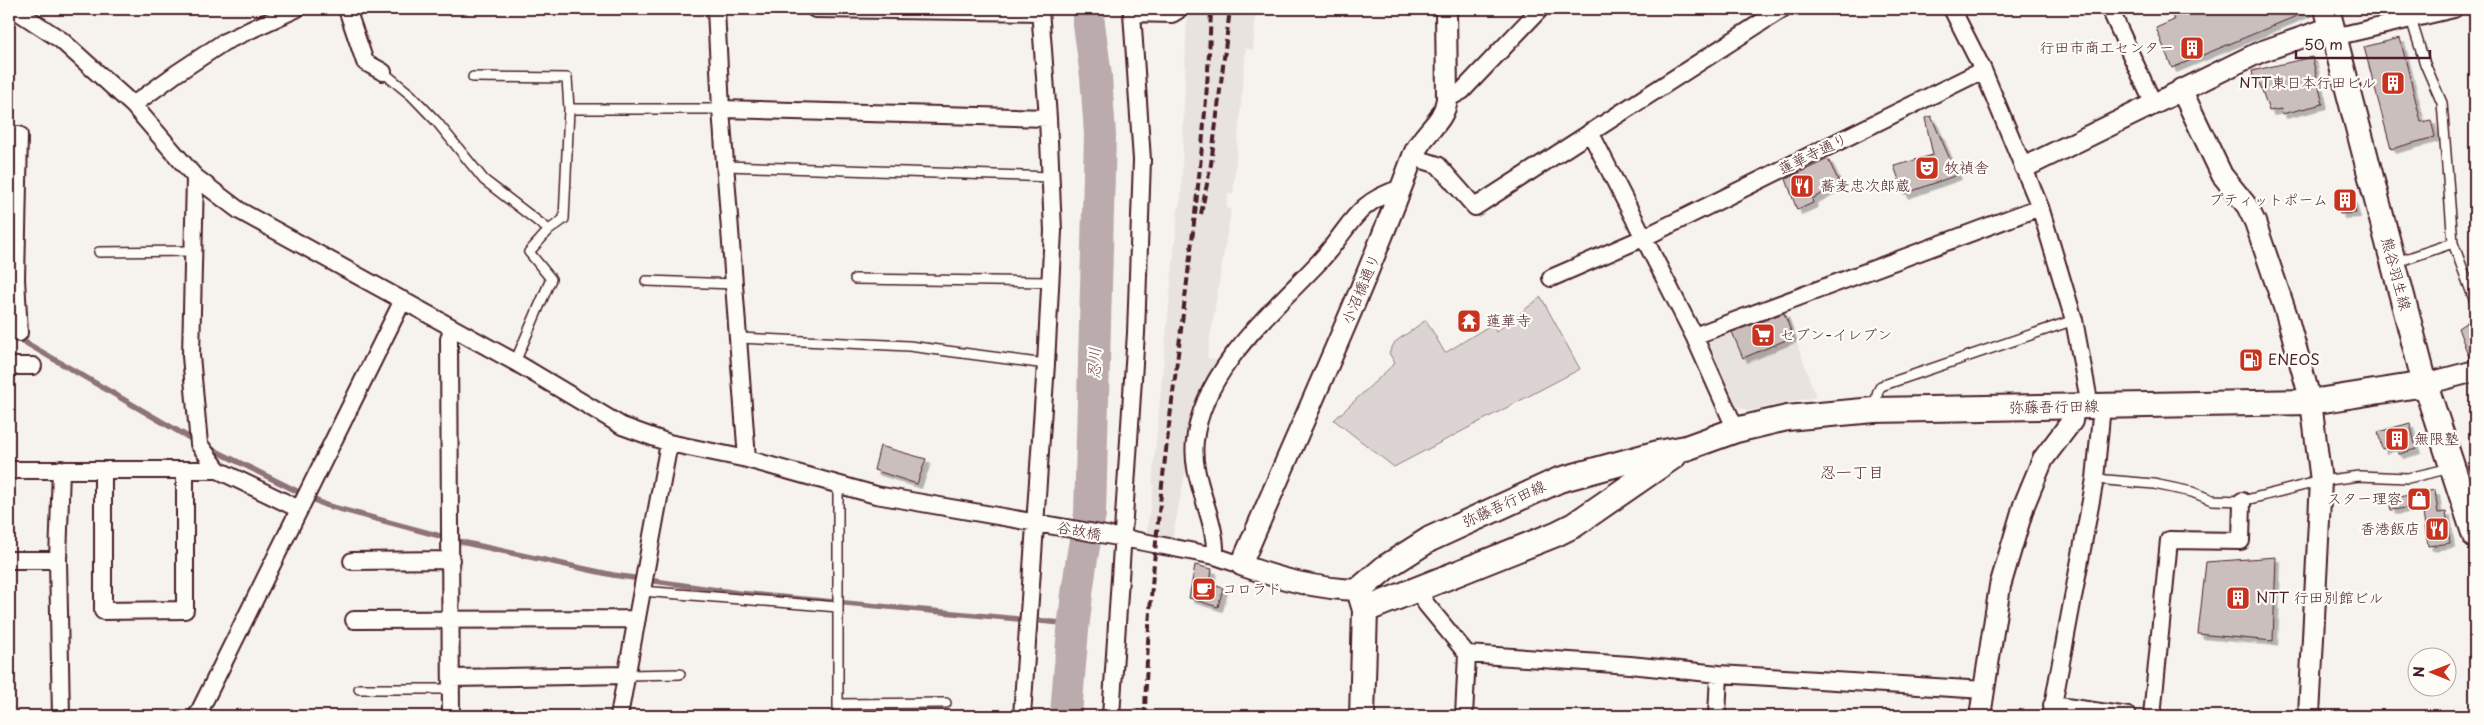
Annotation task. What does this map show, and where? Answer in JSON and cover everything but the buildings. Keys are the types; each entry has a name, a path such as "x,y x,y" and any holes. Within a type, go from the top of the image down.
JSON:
{"main road":[{"name":"熊谷羽生線","path":"2331,24 2425,384 2451,468 2475,536"},
{"name":"弥藤吾行田線","path":"1362,600 1386,567 1430,540 1544,485 1658,453 1686,448 1736,430 1788,418 1874,410 2311,402 2425,384"},
{"name":"弥藤吾行田線","path":"1362,600 1418,590 1574,525 1686,448"},
{"path":"1362,600 1362,716"}],"street":[{"name":"谷故橋","path":"14,9 60,40 133,105 195,177 240,211 515,362 622,426 669,443 747,459 876,495 1215,556 1241,565"},
{"path":"133,105 176,73 224,42 296,9"},
{"path":"346,9 365,62 383,72"},
{"path":"716,9 721,108 736,284 747,459"},
{"path":"815,9 1040,10 1048,118 1053,231 1037,523 1022,716"},
{"path":"1111,716 1121,538 1136,333 1142,160 1132,11 1172,14 1177,9"},
{"name":"小沼橋通り","path":"1241,565 1366,279 1419,142 1444,113 1447,99 1446,9"},
{"path":"1447,99 1462,91 1540,9"},
{"path":"1413,157 1438,165 1475,207 1782,9"},
{"path":"1952,9 1982,70 2025,167 2040,206 2074,320 2089,406 2095,479 2052,711 2128,716"},
{"path":"2110,9 2154,104"},
{"path":"2025,167 2260,52 2331,24 2412,19 2454,9"},
{"name":"蓮華寺通り","path":"1551,278 1643,238 1982,70"},
{"path":"2181,89 2222,175 2247,206 2255,222 2287,316 2311,402 2322,481 2309,716"},
{"path":"721,108 1048,118"},
{"path":"1590,132 1694,336 1736,430"},
{"path":"9,136 19,136 13,196 12,279 19,333"},
{"path":"195,177 191,356 199,444 218,470"},
{"path":"1215,556 1214,536 1196,463 1194,442 1206,403 1219,378 1243,341 1322,259 1351,220 1374,198 1402,188"},
{"path":"1694,336 2040,206"},
{"path":"197,716 403,300"},
{"path":"451,716 449,339 452,329"},
{"path":"9,366 33,366"},
{"path":"2425,384 2475,371"},
{"path":"1980,716 2000,586 2024,505 2043,459 2072,421 2089,406"},
{"path":"619,716 669,443"},
{"path":"61,469 58,560 62,716"},
{"path":"9,470 218,470 300,509"},
{"path":"103,470 103,611 185,610 184,470"},
{"path":"2152,716 2169,540 2240,541 2242,501"},
{"path":"9,560 58,560"},
{"path":"352,561 451,560"},
{"path":"1241,565 1281,579 1329,589 1362,600"},
{"path":"1418,590 1426,604 1467,654 1464,716"},
{"path":"354,620 451,618 636,619"},
{"path":"1467,654 1630,665 1719,674 1985,690"},
{"path":"1717,716 1719,674"},
{"path":"451,684 626,675"}],"lane":[{"path":"2412,19 2425,64 2442,103 2453,243 2475,302"},
{"path":"383,72 411,95 437,122 484,180 548,230"},
{"path":"473,77 567,78 568,109 564,219 548,230 529,252 551,279 515,362"},
{"path":"568,109 721,108"},
{"path":"726,166 1050,177"},
{"path":"2393,264 2453,243"},
{"path":"100,252 192,251"},
{"path":"855,279 1050,282"},
{"path":"646,281 736,284"},
{"path":"1874,410 1881,386 2074,320"},
{"path":"740,338 909,346 1046,364"},
{"path":"2095,479 2154,484 2192,492 2212,500 2242,501 2322,481 2359,476 2408,478 2451,468"},
{"path":"838,485 838,716"},
{"path":"642,591 838,607"},
{"path":"626,675 680,674"},
{"path":"359,689 451,684"},
{"path":"838,704 946,703"}],"shaded area":[{"path":"1187,9 1256,9 1253,50 1246,49 1233,194 1228,194 1227,208 1231,209 1207,358 1217,360 1193,404 1189,419 1184,452 1186,469 1172,540 1146,535 1154,483 1152,483 1178,209 1181,198"},
{"path":"1541,297 1580,369 1394,467 1334,420 1395,363 1389,353 1395,342 1426,320 1445,353 1492,324 1496,332"},
{"path":"1785,308 1816,397 1749,411 1735,405 1705,339"}],"waterway":[{"name":"忍川","path":"1066,716 1078,589 1090,514 1100,135 1096,76 1087,9"},
{"path":"9,333 195,441"},
{"path":"206,446 325,505 466,543 613,575 738,593 1073,624"}],"railway":[{"path":"1145,716 1149,627 1156,539 1198,186 1206,98 1211,9"},
{"path":"1201,214 1211,164 1230,9"}],"place":[{"name":"行田市商工センター","path":"2192,48"},
{"name":"NTT東日本行田ビル","path":"2393,83"},
{"name":"牧禎舎","path":"1927,168"},
{"name":"蕎麦忠次郎蔵","path":"1802,186"},
{"name":"プティットポーム","path":"2345,200"},
{"name":"蓮華寺","path":"1469,321"},
{"name":"セブン-イレブン","path":"1763,335"},
{"name":"ENEOS","path":"2251,360"},
{"name":"無限塾","path":"2397,439"},
{"name":"スター理容","path":"2419,499"},
{"name":"香港飯店","path":"2437,529"},
{"name":"コロラド","path":"1204,589"},
{"name":"NTT 行田別館ビル","path":"2238,598"}],"district":[{"name":"忍一丁目","path":"1852,472"}]}
